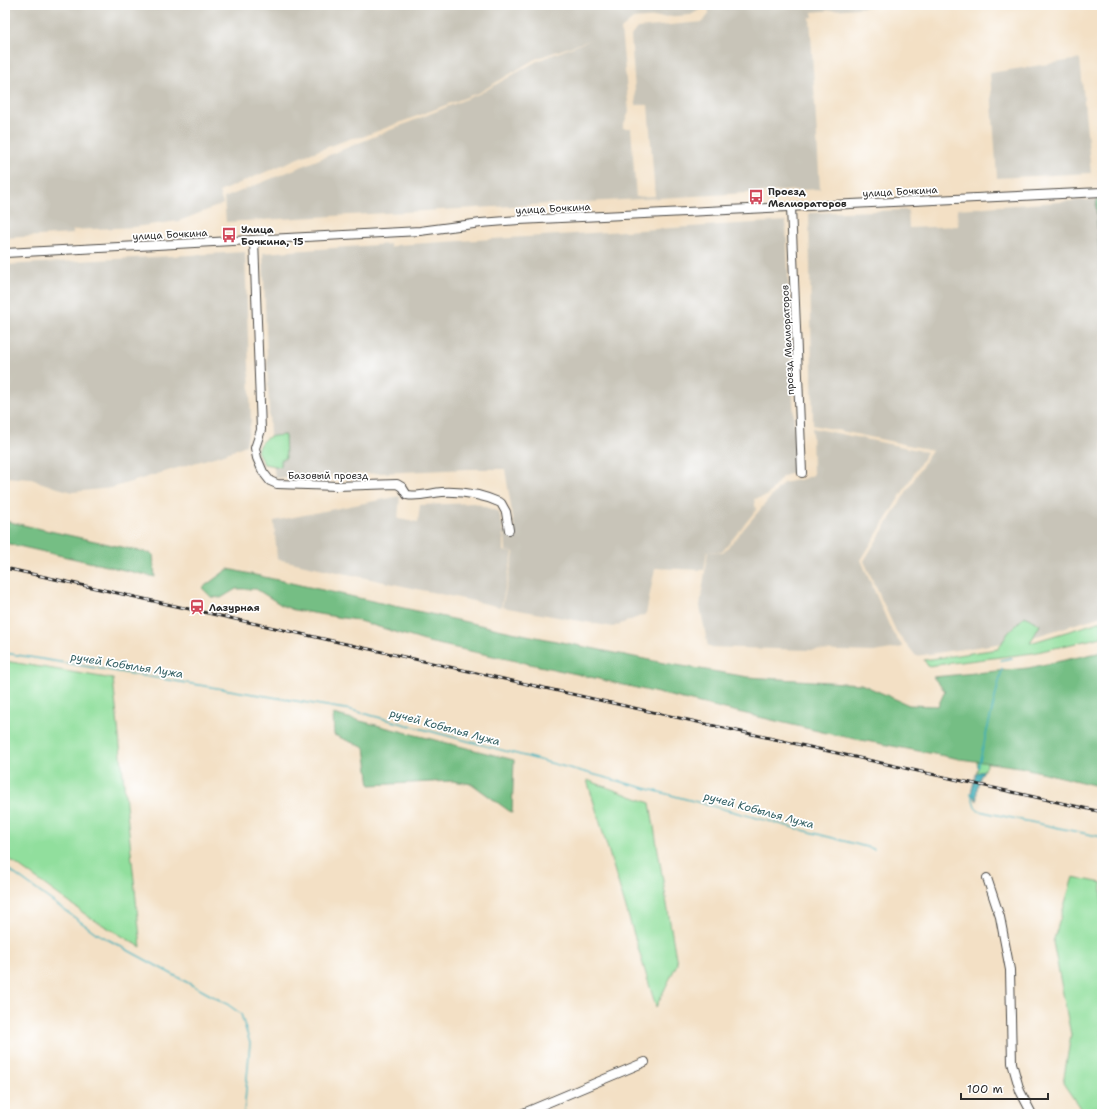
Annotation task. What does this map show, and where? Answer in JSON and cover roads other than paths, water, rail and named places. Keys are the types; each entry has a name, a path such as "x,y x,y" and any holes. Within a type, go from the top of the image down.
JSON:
{"street":[{"name":"улица Бочкина","path":"5,252 420,231 481,223 519,220 1102,192"},
{"name":"проезд Мелиораторов","path":"791,207 802,473"},
{"name":"Базовый проезд","path":"254,240 261,430 255,448 260,467 270,481 286,486 397,484 402,487 407,495 412,496 444,492 469,494 501,502 506,512 509,530"},
{"path":"988,878 1000,917 1010,970 1012,1063 1020,1091 1032,1114"},
{"path":"521,1114 645,1062"}],"water":[{"path":"984,770 978,785 977,801 971,793 976,774"}],"waterway":[{"name":"ручей Кобылья Лужа","path":"5,653 351,710 874,849"},
{"path":"1001,660 1012,658"},
{"path":"978,768 1002,669"},
{"path":"971,793 975,807 979,811 1102,837"},
{"name":"ручей Кобылья Лужа","path":"5,867 96,933 227,1004 241,1014 250,1043 244,1114"}],"railway":[{"path":"5,568 1102,812"}],"place":[{"name":"Проезд Мелиораторов","path":"756,197"},
{"name":"Улица Бочкина, 15","path":"229,235"},
{"name":"Лазурная","path":"197,607"}]}
